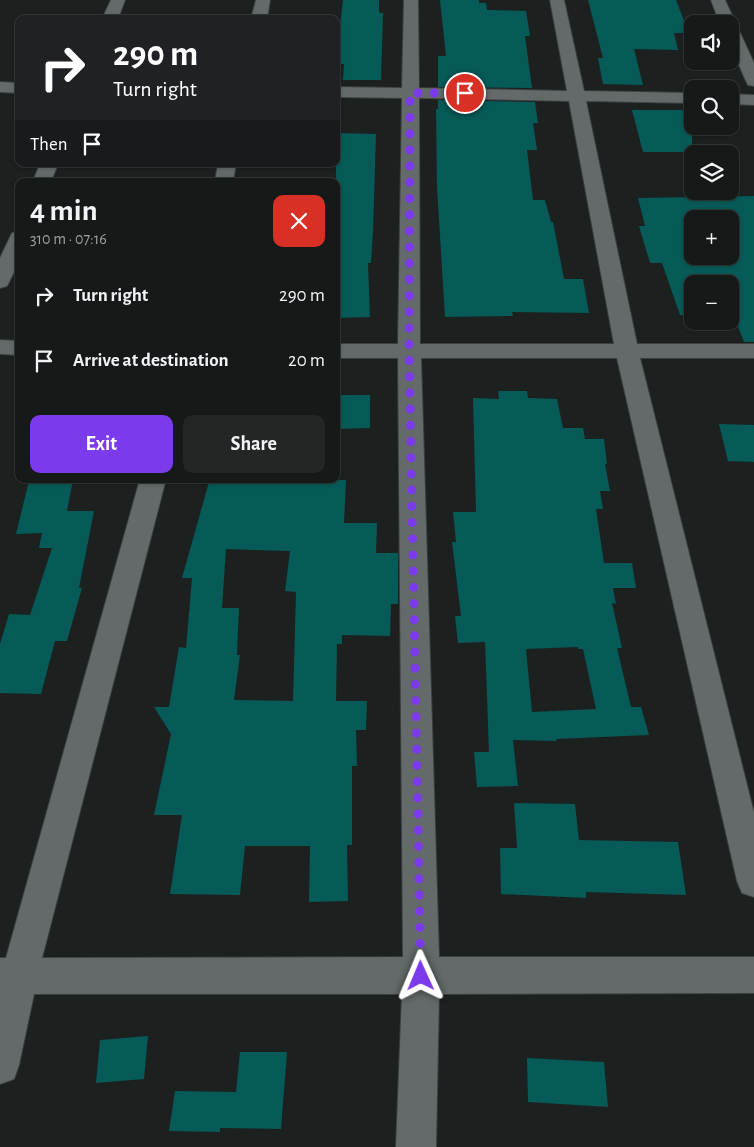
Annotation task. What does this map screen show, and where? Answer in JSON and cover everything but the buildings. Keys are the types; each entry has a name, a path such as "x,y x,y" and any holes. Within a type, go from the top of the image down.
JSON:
{"street":[{"path":"112,15 118,0"},
{"path":"260,15 263,0"},
{"path":"411,0 409,350 421,976 416,1147"},
{"path":"557,0 627,351 754,881"},
{"path":"718,0 724,15"},
{"path":"739,47 754,81"},
{"path":"0,87 15,88"},
{"path":"340,92 576,94 684,98"},
{"path":"739,99 754,100"},
{"path":"0,282 15,246"},
{"path":"0,347 15,348"},
{"path":"340,351 754,351"},
{"path":"0,1065 10,976 152,483"},
{"path":"10,976 754,975"}],"route":[{"path":"421,976 409,350 410,93 465,93"}]}
